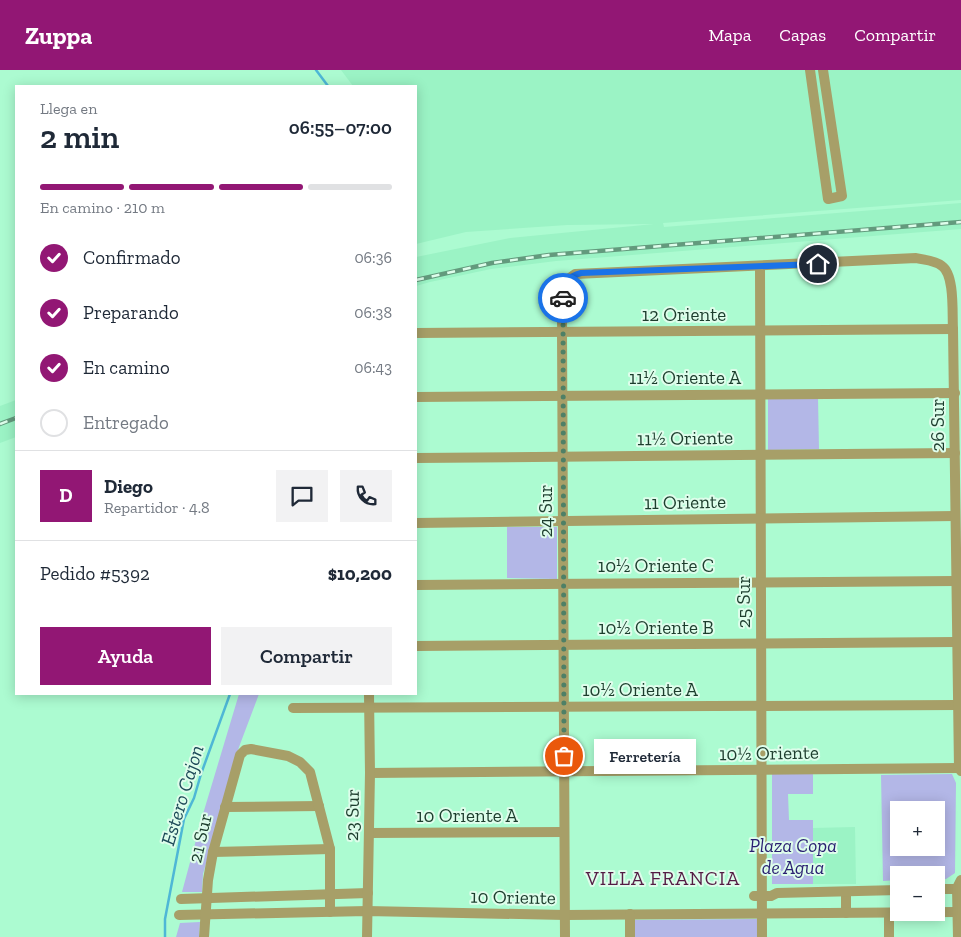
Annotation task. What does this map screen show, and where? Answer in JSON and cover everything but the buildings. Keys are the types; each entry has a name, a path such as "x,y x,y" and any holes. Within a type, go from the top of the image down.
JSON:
{"street":[{"path":"823,71 842,196 828,199 810,72 823,71"},
{"name":"26 Sur","path":"760,267 916,258 930,260 942,266 950,276 955,393 955,581 960,769"},
{"name":"25 Sur","path":"760,267 762,770 758,896 762,913 762,937"},
{"name":"24 Sur","path":"565,937 563,292 569,277 575,274 760,267"},
{"name":"12 Oriente","path":"417,333 953,330"},
{"name":"11½ Oriente A","path":"417,397 955,393"},
{"name":"11½ Oriente","path":"417,458 955,453"},
{"name":"11 Oriente","path":"417,523 955,516"},
{"name":"10½ Oriente C","path":"417,585 955,581"},
{"name":"10½ Oriente B","path":"417,646 956,642"},
{"name":"23 Sur","path":"368,937 369,695"},
{"name":"10½ Oriente A","path":"293,708 957,705"},
{"name":"21 Sur","path":"204,937 206,897 213,852 240,755 245,750 251,749 288,756 300,762 310,772 319,806"},
{"name":"10½ Oriente","path":"370,774 960,769"},
{"path":"225,807 319,806 330,849 330,912"},
{"name":"10 Oriente A","path":"369,833 564,832"},
{"path":"213,852 330,849"},
{"path":"945,888 960,886 957,912 958,937"},
{"path":"758,896 777,893 890,890"},
{"path":"846,892 846,913"},
{"path":"181,899 368,893"},
{"name":"10 Oriente","path":"180,915 367,911 565,915 957,912"},
{"path":"889,913 890,937"},
{"path":"630,914 630,937"}],"shaded area":[{"path":"341,70 961,70 961,200 663,223 664,227 961,203 961,229 556,261 491,269 417,286 417,257 510,238 654,224 567,225 466,232 417,244 417,85 352,85"},
{"path":"15,400 15,437 0,443 0,406"},
{"path":"855,827 856,884 813,884 813,828"}],"green space":[{"path":"768,398 818,398 819,449 768,450"},
{"path":"507,527 557,527 557,579 507,578"},
{"path":"239,695 259,695 239,747 203,874 202,892 182,892"},
{"name":"Plaza Copa de Agua","path":"772,774 813,774 813,794 788,794 789,820 813,820 813,884 772,884"},
{"path":"952,774 956,783 955,873 945,879 945,866 890,866 890,881 883,881 881,775"},
{"path":"757,919 757,937 633,937 633,920"},
{"path":"200,922 199,937 176,937 180,923"}],"waterway":[{"path":"316,70 327,85"},
{"name":"Estero Cajon","path":"165,937 165,919 184,819 194,798 230,695"}],"railway":[{"path":"417,280 492,263 549,255 961,222"},
{"path":"0,424 15,418"}],"way so far":[{"path":"563,298 564,756"}],"place":[{"name":"Ferretería","path":"564,756"}],"district":[{"name":"VILLA FRANCIA","path":"663,878"}],"route":[{"path":"563,298 563,292 569,277 581,273 818,264"}]}
